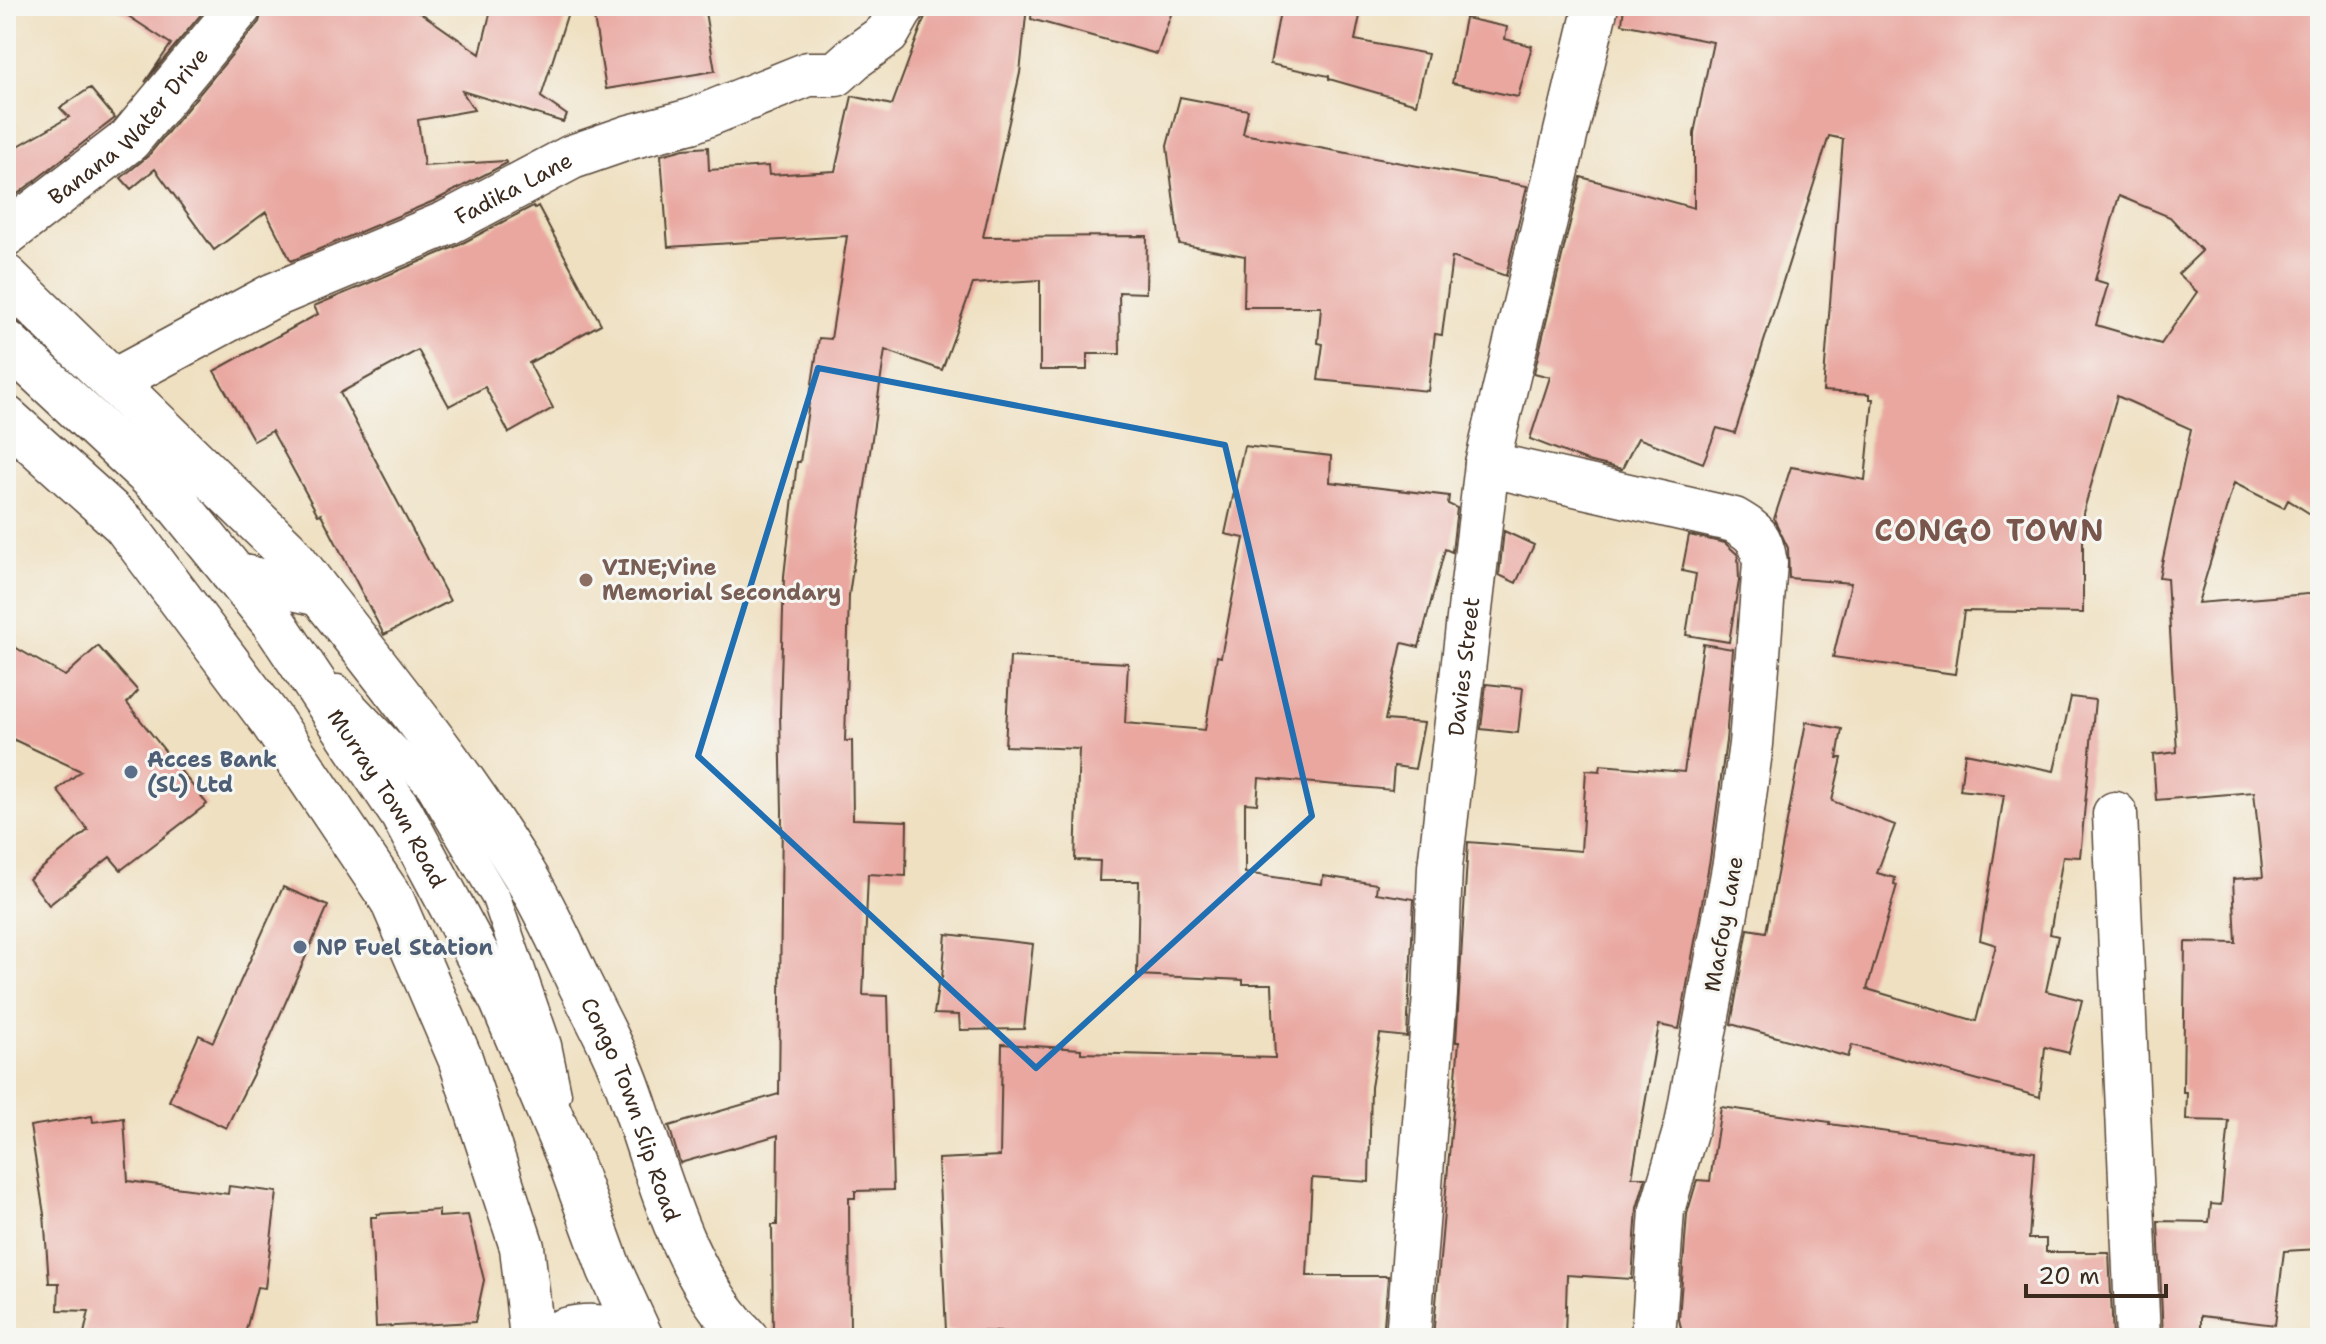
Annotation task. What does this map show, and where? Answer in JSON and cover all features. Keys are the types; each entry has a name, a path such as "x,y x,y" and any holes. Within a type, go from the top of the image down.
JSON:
{"street":[{"name":"Banana Water Drive","path":"6,234 129,140 240,6"},
{"name":"Fadika Lane","path":"114,381 272,296 447,223 572,157 691,121 808,74 836,74 887,34 903,6"},
{"name":"Davies Street","path":"1408,1338 1435,995 1440,867 1487,464 1596,6"},
{"name":"Congo Town Slip Road","path":"6,277 287,551 438,745 524,874 630,1091 658,1178 694,1266 716,1304 746,1338"},
{"name":"Murray Town Road","path":"6,342 170,495 274,623 402,814 502,1001 570,1161 609,1268 641,1338"},
{"path":"6,418 124,524 271,720 392,900 460,1058 522,1247 532,1338"},
{"name":"Macfoy Lane","path":"1487,464 1734,520 1752,531 1762,544 1765,563 1751,744 1735,863 1687,1125 1662,1210 1653,1338"},
{"path":"234,575 320,594"},
{"path":"2115,814 2138,1338"},
{"path":"548,1338 557,1332 585,1326 615,1328 641,1338"}],"highlighted area":[{"path":"818,368 1225,445 1312,816 1036,1068 698,756"}],"building":[{"path":"113,6 208,6 145,82 171,44"},
{"path":"264,6 411,6 480,54 492,6 570,6 541,97 567,115 563,122 462,91 474,110 418,120 424,166 507,163 436,200 291,261 266,212 214,250 155,169 131,189 121,178 148,156 259,22"},
{"path":"592,6 704,6 715,71 606,89"},
{"path":"929,6 1027,6 1020,73 983,237 1147,236 1146,293 1119,292 1120,354 1087,354 1087,370 1040,370 1040,280 973,284 942,370 885,350 849,595 845,741 852,741 853,819 907,821 906,876 868,874 863,995 888,996 893,1190 855,1191 855,1198 849,1198 850,1338 773,1338 772,1225 777,1225 778,1135 680,1163 669,1126 779,1094 780,713 784,576 797,462 800,462 819,338 831,339 847,236 668,247 661,155 708,147 709,170 768,166 769,175 835,171 852,96 892,105"},
{"path":"1032,6 1174,6 1157,54 1031,19"},
{"path":"1281,6 1329,6 1361,11 1355,40 1428,54 1416,104 1329,79 1329,76 1270,64"},
{"path":"1624,6 2092,6 2110,12 2116,6 2320,6 2320,520 2288,500 2284,508 2234,483 2198,603 2320,593 2320,1249 2284,1251 2275,1325 2201,1316 2201,1338 2163,1338 2158,1221 2209,1222 2211,1204 2221,1205 2229,1121 2186,1120 2187,1092 2183,1092 2185,942 2236,943 2233,879 2263,877 2254,792 2156,800 2153,755 2177,752 2167,578 2159,577 2191,429 2117,396 2083,513 2083,613 1964,611 1955,674 1833,657 1851,583 1789,578 1788,548 1774,519 1791,467 1865,480 1873,399 1870,399 1870,394 1823,391 1843,139 1829,136 1735,433 1717,428 1703,463 1638,438 1622,469 1587,461 1530,439 1550,377 1534,373 1581,177 1694,208 1694,133 1713,42 1622,24","holes":["2119,196 2170,217 2202,251 2178,274 2197,292 2161,344 2096,325 2108,284 2095,280"]},
{"path":"1465,18 1507,27 1505,39 1532,46 1518,97 1452,83"},
{"path":"90,88 115,118 6,203 6,153 69,117 60,108"},
{"path":"1180,97 1248,110 1243,134 1527,186 1506,276 1452,257 1442,335 1435,334 1428,391 1318,380 1323,344 1318,343 1321,307 1244,307 1245,256 1179,244 1167,146"},
{"path":"538,206 601,324 529,363 553,408 509,433 485,387 449,406 418,350 340,393 450,601 384,635 321,514 318,515 272,431 254,441 214,371 318,314 314,306 457,246"},
{"path":"1244,446 1331,456 1330,482 1449,496 1448,504 1457,508 1452,552 1445,549 1419,647 1402,643 1385,720 1424,723 1415,769 1394,766 1392,790 1259,778 1257,804 1245,803 1245,873 1322,884 1323,876 1377,884 1376,893 1414,899 1407,1037 1380,1034 1371,1087 1369,1182 1312,1178 1307,1276 1388,1276 1383,1338 1009,1338 1009,1332 946,1331 938,1159 1000,1156 1002,1044 1081,1049 1081,1053 1275,1058 1272,984 1137,975 1139,881 1099,881 1100,861 1075,860 1079,749 1005,746 1010,657 1128,663 1125,723 1205,730 1217,656 1221,657 1244,538 1225,534"},
{"path":"1504,531 1534,545 1516,583 1499,575"},
{"path":"1689,535 1725,543 1738,555 1739,581 1729,642 1686,635 1696,574 1682,571"},
{"path":"6,642 65,676 98,646 138,691 127,703 207,804 121,870 110,857 49,905 29,879 88,830 57,790 81,771 6,736"},
{"path":"1703,644 1733,649 1726,741 1710,859 1679,1029 1659,1025 1632,1177 1646,1177 1637,1208 1632,1279 1567,1275 1565,1338 1433,1338 1459,1042 1456,1042 1468,842 1581,851 1586,770 1600,771 1601,765 1684,772"},
{"path":"1486,684 1523,688 1518,733 1481,729"},
{"path":"2071,697 2095,700 2080,857 2063,856 2050,934 2058,936 2046,991 2082,1000 2069,1053 2045,1047 2040,1097 1852,1045 1848,1057 1731,1024 1748,929 1766,932 1806,722 1842,729 1837,758 1842,758 1832,801 1895,825 1877,873 1895,878 1894,884 1897,885 1867,989 1976,1021 1996,945 1980,940 2004,795 1960,790 1965,753 2054,771"},
{"path":"283,887 328,906 262,1056 226,1128 169,1101 199,1035 213,1042"},
{"path":"946,934 1033,944 1024,1029 960,1030 959,1015 934,1014 939,978 942,978"},
{"path":"1721,1107 2035,1152 2029,1239 2046,1239 2046,1252 2109,1252 2113,1338 1683,1338 1679,1319 1687,1214 1697,1180 1710,1181"},
{"path":"92,1116 93,1122 124,1118 128,1181 228,1194 229,1186 277,1192 265,1288 257,1287 244,1338 83,1338 89,1311 58,1310 59,1283 49,1283 44,1214 30,1126"},
{"path":"439,1210 439,1217 468,1215 484,1280 475,1322 376,1327 371,1217"}],"place":[{"name":"VINE;Vine Memorial Secondary","path":"586,580"},
{"name":"Acces Bank (SL) Ltd","path":"131,772"},
{"name":"NP Fuel Station","path":"300,947"}],"district":[{"name":"CONGO TOWN","path":"1990,531"}]}
